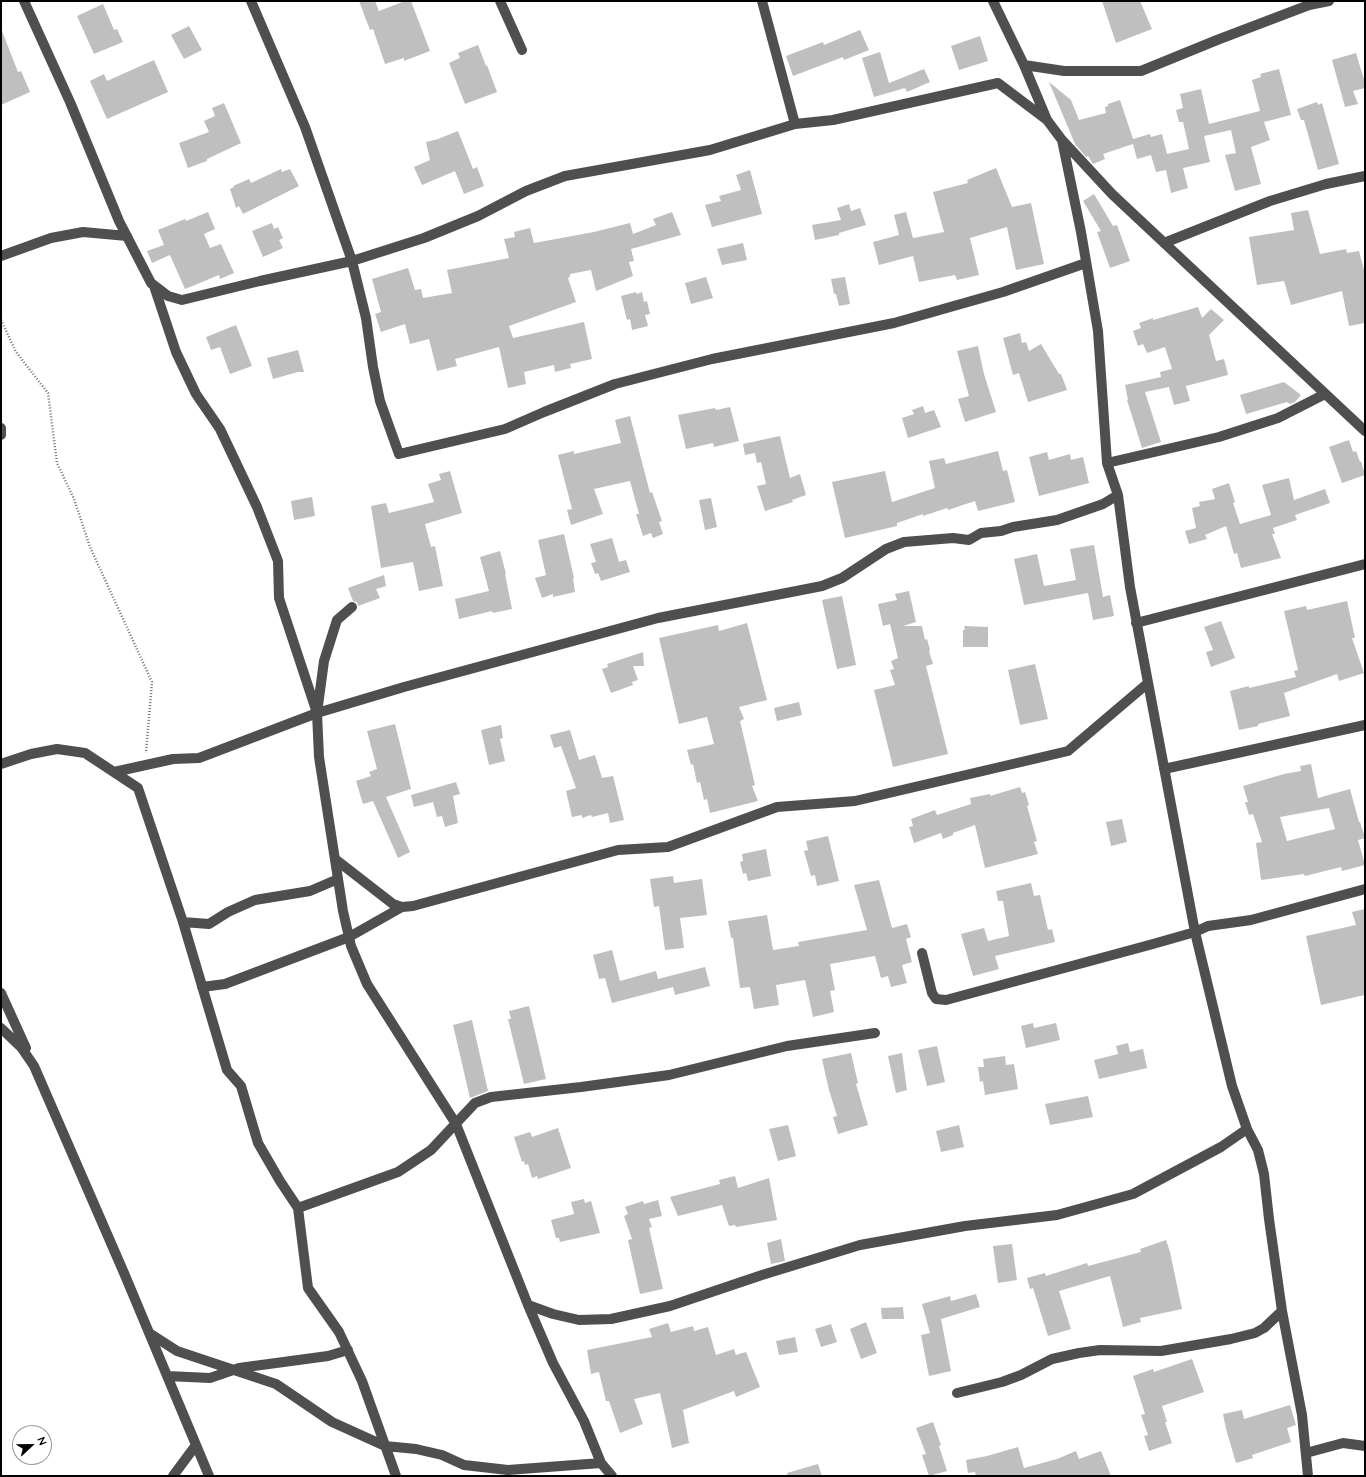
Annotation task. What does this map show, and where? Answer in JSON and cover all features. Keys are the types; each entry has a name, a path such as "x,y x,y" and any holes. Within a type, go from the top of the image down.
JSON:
{"street":[{"path":"24,1 70,102 119,221 150,283 168,296 182,300 260,281 352,262 424,238 478,216 526,191 565,176 710,150 795,124 833,120 998,83 1047,120"},
{"path":"251,1 305,127 352,262 366,318 373,367 380,401 399,454 505,429 615,384 712,359 894,323 1003,292 1086,263"},
{"path":"500,1 522,50"},
{"path":"762,1 795,124"},
{"path":"993,1 1024,65 1047,120 1062,140 1112,194 1365,431"},
{"path":"1024,65 1064,71 1140,71 1309,5 1329,1"},
{"path":"1062,140 1098,331 1107,463 1118,495 1136,623 1195,932 1232,1086 1247,1129 1258,1150 1264,1174 1282,1311 1302,1415 1308,1476"},
{"path":"1164,243 1270,201 1326,184 1365,176"},
{"path":"1,256 51,238 83,232 127,236"},
{"path":"154,286 176,352 196,394 220,429 257,507 278,561 279,598 317,713"},
{"path":"1107,463 1219,437 1278,418 1325,394"},
{"path":"1,428 1,435"},
{"path":"114,772 173,759 199,758 317,713 404,687 658,618 822,586 842,578 886,549 904,542 953,538 969,540 981,533 1001,531 1013,527 1057,520 1103,504 1118,495"},
{"path":"1136,623 1365,564"},
{"path":"352,607 336,620 324,661 317,713 319,757 338,879 351,946 367,984 456,1124 528,1305 553,1363 584,1421 601,1463 612,1476"},
{"path":"335,859 393,904 402,907 413,906 618,850 668,846 777,807 855,801 1068,751 1148,683"},
{"path":"1164,770 1365,725"},
{"path":"1,764 31,754 57,749 85,753 138,788 183,922 227,1070 242,1086 258,1142 280,1182 298,1208 308,1288 340,1332 362,1381 396,1476"},
{"path":"183,922 209,924 228,912 256,900 310,891 338,879"},
{"path":"922,953 932,993 936,999 946,1000 1195,932 1208,926 1251,920 1365,889"},
{"path":"202,987 225,984 349,937 402,907"},
{"path":"1,993 149,1333 209,1476"},
{"path":"1,1028 21,1047 34,1066"},
{"path":"298,1208 398,1172 431,1150 475,1103 491,1097 669,1075 787,1046 875,1033"},
{"path":"528,1305 553,1314 579,1320 611,1319 670,1306 762,1275 860,1245 965,1226 1057,1215 1133,1194 1221,1147 1247,1129"},
{"path":"957,1393 1002,1382 1021,1375 1052,1359 1079,1353 1100,1350 1161,1351 1255,1333 1264,1328 1282,1311"},
{"path":"149,1333 177,1351 276,1384 332,1422 385,1446 416,1449 442,1455 464,1465 508,1470 601,1463"},
{"path":"167,1376 210,1378 234,1370 328,1356 348,1350"},
{"path":"1306,1454 1343,1443 1365,1446"},
{"path":"173,1476 196,1445"}],"path":[{"path":"1,320 16,352 48,392 57,463 74,499 90,547 152,682 145,765"}],"building":[{"path":"359,1 375,1 379,11 405,1 411,1 430,51 404,61 404,58 385,64 373,29 370,30"},
{"path":"1102,1 1140,1 1152,29 1116,43"},
{"path":"103,4 114,30 117,29 123,42 94,54 77,16"},
{"path":"189,26 202,50 184,59 171,35"},
{"path":"860,30 869,50 844,60 843,57 793,76 786,56 823,42 824,45"},
{"path":"2,31 18,72 21,71 30,92 1,105 1,32"},
{"path":"980,36 988,61 959,70 951,46"},
{"path":"478,45 497,92 465,104 449,63 460,58 458,53"},
{"path":"880,52 889,83 924,69 930,82 907,92 905,88 874,97 862,58"},
{"path":"1356,53 1365,83 1365,88 1353,91 1358,104 1345,107 1332,60"},
{"path":"154,60 168,92 107,119 90,81 104,74 107,81"},
{"path":"1279,69 1291,115 1264,122 1270,140 1251,147 1261,184 1235,191 1225,155 1236,153 1231,130 1204,136 1210,162 1183,168 1188,188 1171,193 1166,170 1156,172 1151,155 1137,159 1133,144 1103,154 1105,159 1093,164 1088,156 1086,157 1075,144 1049,82 1071,100 1079,120 1106,113 1105,107 1108,106 1108,104 1120,100 1133,139 1150,134 1151,137 1162,134 1167,154 1189,149 1183,122 1179,122 1176,110 1183,108 1180,94 1201,89 1209,124 1260,111 1252,80 1261,77 1260,74"},
{"path":"1317,102 1318,105 1322,103 1339,164 1318,170 1304,120 1301,120 1297,109"},
{"path":"224,103 241,143 207,159 207,161 188,168 179,143 209,132 204,121 215,116 212,108"},
{"path":"458,131 473,169 477,167 484,186 464,194 455,171 422,185 414,167 430,160 426,142"},
{"path":"996,168 1012,207 1031,203 1044,264 1016,270 1007,227 970,238 979,275 957,280 955,275 919,282 913,256 879,265 873,242 899,235 894,215 906,212 913,238 944,232 933,192 968,183 967,180"},
{"path":"281,169 282,172 290,169 299,186 243,214 239,206 236,208 230,189 234,187 233,186 249,179 251,183"},
{"path":"750,170 762,214 712,227 705,205 721,201 719,196 741,190 736,175"},
{"path":"1094,194 1113,226 1117,225 1130,261 1110,268 1097,232 1101,231 1083,201"},
{"path":"849,204 851,211 860,208 866,225 839,233 839,235 815,240 812,225 841,220 837,208"},
{"path":"1308,210 1320,254 1346,249 1347,253 1359,251 1365,274 1365,323 1349,326 1342,291 1291,305 1284,281 1257,285 1249,237 1294,230 1291,213"},
{"path":"208,212 215,229 204,234 210,248 221,244 234,273 220,279 219,275 185,289 170,255 152,263 147,251 164,245 158,230 185,219 186,221"},
{"path":"672,212 681,235 631,249 634,261 629,262 633,276 596,291 591,270 570,274 570,277 568,278 576,302 509,326 513,338 584,322 592,359 570,364 571,368 555,372 554,365 524,372 526,384 508,388 499,347 455,359 457,366 437,371 429,339 410,344 405,324 381,332 375,314 381,312 372,279 408,268 415,290 421,289 423,298 452,293 447,270 509,258 504,239 515,237 514,232 530,228 534,243 594,232 630,223 633,234 656,225 653,219"},
{"path":"272,223 274,229 278,227 283,238 279,240 283,248 263,257 252,231"},
{"path":"743,243 747,260 722,265 717,249"},
{"path":"706,277 713,298 691,304 685,283"},
{"path":"845,277 850,304 839,306 836,294 834,294 831,279"},
{"path":"636,292 637,294 642,292 644,302 647,301 650,314 645,315 648,326 632,330 630,319 627,320 621,296"},
{"path":"1198,307 1202,318 1211,309 1224,320 1209,335 1216,361 1224,359 1228,375 1186,386 1190,401 1174,405 1169,387 1145,392 1161,442 1142,448 1127,400 1125,385 1161,377 1160,372 1172,369 1165,347 1147,353 1143,344 1138,346 1133,331 1141,328 1139,323"},
{"path":"236,325 252,366 230,374 220,347 211,350 206,337"},
{"path":"1020,333 1022,343 1026,342 1029,351 1041,344 1059,374 1061,374 1067,390 1028,402 1019,373 1013,375 1003,338"},
{"path":"978,346 984,374 996,412 965,422 958,399 969,396 957,351"},
{"path":"298,350 304,372 298,372 273,379 267,358"},
{"path":"1284,382 1301,395 1295,402 1290,404 1287,402 1246,414 1240,395"},
{"path":"923,406 925,413 934,410 941,427 908,438 902,418 914,414 912,410"},
{"path":"730,407 739,441 714,447 713,443 686,449 678,415 715,408 716,410"},
{"path":"630,416 650,493 652,492 662,521 659,522 663,534 653,538 651,533 643,536 636,514 639,514 630,481 594,489 603,514 571,525 567,510 572,509 558,455 574,451 574,454 621,443 615,420"},
{"path":"780,436 790,478 800,474 806,495 792,500 793,502 765,511 757,486 766,484 761,462 757,463 755,453 745,455 743,444"},
{"path":"1349,440 1353,452 1356,451 1360,462 1361,461 1365,475 1342,483 1329,447"},
{"path":"998,451 1003,471 1007,470 1015,502 978,511 975,501 948,510 947,508 923,516 923,514 897,523 897,526 845,538 832,482 885,471 892,502 935,488 929,461 944,458 946,464"},
{"path":"1047,452 1049,460 1070,454 1071,460 1083,457 1089,483 1039,496 1029,457"},
{"path":"450,471 462,513 425,524 431,547 435,546 443,586 419,591 413,562 381,568 371,506 386,503 389,513 434,502 428,484 441,480 439,474"},
{"path":"1289,478 1294,500 1325,489 1330,503 1295,515 1297,520 1273,528 1275,534 1272,534 1281,558 1241,568 1237,553 1234,554 1226,526 1205,535 1207,539 1189,544 1185,531 1196,528 1192,508 1200,506 1199,502 1215,499 1212,489 1229,483 1235,502 1233,503 1240,524 1271,515 1262,485"},
{"path":"312,497 315,516 294,520 291,501"},
{"path":"711,498 717,527 705,530 699,500"},
{"path":"564,534 574,578 575,592 553,597 553,594 542,598 535,578 546,575 538,540"},
{"path":"612,538 619,562 626,560 630,572 601,581 598,573 595,574 591,563 596,562 590,544"},
{"path":"1094,545 1103,597 1110,595 1114,616 1093,620 1088,593 1024,605 1014,559 1037,554 1044,586 1076,580 1070,549"},
{"path":"500,551 506,574 512,609 493,613 492,611 459,619 455,599 489,591 480,557"},
{"path":"384,575 386,586 376,589 380,598 358,606 357,602 353,601 348,588"},
{"path":"909,591 916,622 903,626 922,626 925,640 927,639 933,664 926,666 948,754 893,767 874,690 895,685 890,670 894,669 891,661 898,658 890,624 883,626 878,604 897,600 895,594"},
{"path":"842,596 856,665 837,669 822,600"},
{"path":"1347,601 1355,638 1352,638 1364,673 1339,681 1337,674 1284,693 1290,716 1239,730 1230,691 1296,677 1294,671 1298,670 1284,611 1306,606 1307,610"},
{"path":"1221,621 1235,658 1211,667 1206,652 1213,650 1204,627"},
{"path":"747,623 767,700 739,707 744,719 740,721 755,785 752,786 758,801 710,813 707,799 704,800 700,782 697,783 693,764 691,765 687,750 714,744 707,717 679,724 659,638 718,625 719,631"},
{"path":"964,626 988,627 988,647 963,647"},
{"path":"643,652 644,666 633,666 638,680 632,682 633,685 611,693 602,669 608,667 607,664"},
{"path":"1035,664 1048,719 1020,725 1008,670"},
{"path":"799,702 802,715 777,721 774,708"},
{"path":"395,724 411,789 386,797 410,852 398,858 373,801 363,804 356,781 371,776 369,772 377,769 367,731"},
{"path":"501,725 503,738 500,739 505,761 489,765 481,730"},
{"path":"570,730 579,760 595,755 602,778 613,776 624,820 610,823 608,813 592,817 591,815 582,818 582,815 572,817 566,791 576,788 561,746 554,748 550,735"},
{"path":"1311,764 1318,798 1350,789 1365,838 1358,840 1365,865 1342,871 1341,867 1305,876 1304,874 1261,880 1256,843 1262,842 1253,814 1249,815 1245,802 1248,802 1243,786 1284,774 1301,771 1300,766","holes":["1329,808 1335,829 1287,841 1280,817"]},
{"path":"456,782 460,794 453,796 458,823 445,827 442,816 437,817 433,802 414,807 411,795"},
{"path":"1020,787 1022,793 1025,792 1029,805 1027,806 1037,841 1034,842 1038,854 985,868 975,825 953,833 953,835 943,839 941,833 914,843 909,827 913,826 911,819 935,810 937,815 971,804 970,798 990,794 990,796"},
{"path":"1122,819 1127,842 1111,846 1106,822"},
{"path":"828,836 839,881 817,886 815,875 811,876 804,851 808,850 806,841"},
{"path":"766,849 771,876 748,881 746,873 743,874 740,862 743,861 742,854"},
{"path":"673,876 674,883 702,879 707,915 680,918 684,948 665,950 659,906 654,907 650,879"},
{"path":"879,880 892,928 907,924 911,937 906,939 912,962 902,965 907,983 891,987 888,976 881,978 875,956 830,964 835,990 830,991 834,1012 813,1017 805,980 776,985 779,1005 754,1009 750,987 740,988 733,938 731,938 728,921 767,915 773,950 799,946 798,942 867,930 854,885"},
{"path":"1031,883 1034,896 1040,895 1048,930 1052,929 1055,942 995,956 999,969 973,976 961,934 984,928 988,941 1009,936 1003,901 998,901 996,891"},
{"path":"1365,909 1365,995 1321,1005 1306,936 1356,925 1352,912"},
{"path":"612,950 620,981 656,971 658,979 705,967 710,986 675,995 673,987 612,1003 605,978 599,979 593,955"},
{"path":"529,1006 546,1079 524,1084 508,1019 511,1019 509,1011"},
{"path":"472,1020 488,1091 470,1098 453,1025"},
{"path":"1033,1023 1034,1028 1056,1023 1060,1040 1026,1048 1021,1026"},
{"path":"1128,1043 1130,1052 1143,1049 1147,1068 1099,1079 1094,1060 1118,1054 1116,1046"},
{"path":"937,1046 945,1082 927,1086 918,1050"},
{"path":"851,1053 858,1083 856,1084 868,1125 838,1134 833,1117 837,1116 822,1059"},
{"path":"902,1053 907,1090 896,1093 888,1056"},
{"path":"1005,1056 1006,1065 1014,1064 1018,1089 985,1095 983,1081 980,1082 978,1067 984,1067 983,1059"},
{"path":"1088,1096 1093,1117 1050,1125 1045,1104"},
{"path":"788,1125 796,1156 778,1161 769,1129"},
{"path":"959,1125 964,1147 941,1152 936,1131"},
{"path":"558,1128 571,1168 538,1179 537,1176 532,1178 528,1164 525,1165 524,1161 522,1162 514,1137 530,1132 532,1137"},
{"path":"735,1176 738,1188 769,1178 777,1220 736,1227 735,1225 729,1226 722,1205 678,1216 670,1197 720,1184 719,1180"},
{"path":"584,1199 585,1203 591,1201 600,1233 560,1242 559,1238 556,1238 551,1220 574,1214 571,1202"},
{"path":"658,1200 662,1216 649,1219 652,1227 649,1228 663,1289 640,1294 628,1240 632,1239 624,1216 628,1214 625,1207 643,1201 644,1204"},
{"path":"781,1239 785,1261 771,1264 767,1243"},
{"path":"1166,1240 1182,1309 1140,1318 1141,1322 1123,1327 1110,1276 1059,1291 1071,1329 1048,1336 1033,1288 1030,1289 1027,1278 1045,1273 1046,1276 1087,1263 1088,1266 1141,1252 1140,1249"},
{"path":"1012,1244 1017,1280 998,1283 993,1246"},
{"path":"976,1294 980,1307 941,1319 951,1371 929,1376 921,1335 930,1333 922,1304 950,1296 951,1301"},
{"path":"903,1307 904,1319 882,1319 881,1308"},
{"path":"866,1322 877,1353 861,1359 850,1329"},
{"path":"668,1323 671,1332 693,1326 694,1331 708,1327 716,1355 734,1349 736,1355 746,1352 760,1387 736,1397 734,1391 683,1410 689,1443 672,1448 660,1393 634,1399 643,1424 620,1433 609,1401 606,1401 599,1372 591,1374 587,1350 652,1337 649,1329"},
{"path":"831,1324 837,1342 821,1347 815,1329"},
{"path":"795,1337 798,1352 779,1355 776,1341"},
{"path":"1192,1359 1204,1392 1162,1406 1167,1422 1165,1422 1172,1443 1149,1451 1144,1436 1148,1435 1141,1415 1145,1414 1133,1376 1153,1369 1154,1372"},
{"path":"1290,1405 1296,1425 1287,1428 1291,1442 1252,1455 1253,1458 1236,1463 1223,1414 1242,1410 1244,1419"},
{"path":"933,1422 941,1445 939,1446 947,1471 929,1476 922,1455 926,1454 916,1428"},
{"path":"1018,1447 1024,1468 1057,1459 1076,1451 1079,1459 1101,1451 1111,1476 976,1476 975,1472 968,1473 966,1460 987,1456"},
{"path":"818,1464 822,1476 788,1476 787,1473"}]}
